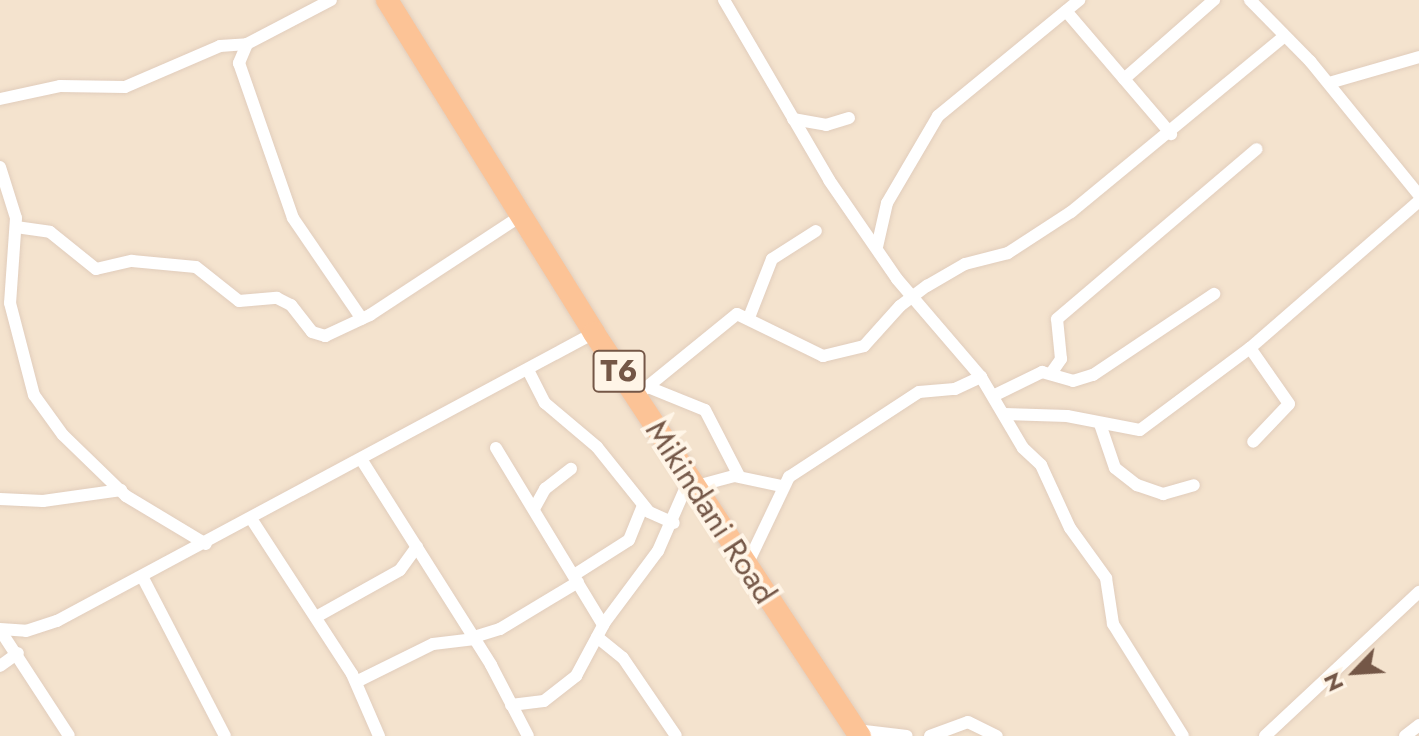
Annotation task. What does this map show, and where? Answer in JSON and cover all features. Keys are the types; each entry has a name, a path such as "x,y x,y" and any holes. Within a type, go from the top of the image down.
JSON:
{"highway":[{"name":"Mikindani Road","path":"387,0 594,333 642,392 691,483 858,733"}],"street":[{"path":"0,99 60,86 125,87 220,46 247,44 331,0"},
{"path":"724,0 793,119 877,247 913,297 981,377 1023,448 1041,465 1075,537 1102,570 1113,624 1183,736"},
{"path":"877,247 887,203 938,116 1079,0"},
{"path":"1124,79 1214,0"},
{"path":"1250,0 1329,83 1419,195"},
{"path":"1066,11 1171,134"},
{"path":"642,392 727,316 750,315 806,351 836,356 872,341 913,297 965,264 1028,243 1171,134 1283,37"},
{"path":"247,44 239,63 285,200 362,319"},
{"path":"1329,83 1419,57"},
{"path":"793,119 826,125 849,118"},
{"path":"993,396 1052,372 1061,359 1057,319 1257,149"},
{"path":"0,167 16,227 9,285 24,374 63,435 121,490 171,528 206,544"},
{"path":"1005,414 1140,430 1250,348 1419,201"},
{"path":"16,227 50,232 96,269 132,261 196,267 231,298 277,298 291,305 320,336 362,319 522,215"},
{"path":"750,315 772,259 816,231"},
{"path":"1052,372 1073,381 1093,375 1214,294"},
{"path":"0,629 43,628 252,520 594,333"},
{"path":"1250,348 1289,404 1253,442"},
{"path":"528,370 545,403 597,447 643,506 674,523"},
{"path":"746,567 782,486 834,443 919,392 955,389 981,377"},
{"path":"642,392 705,410 739,476"},
{"path":"1100,424 1115,468 1137,485 1163,494 1194,485"},
{"path":"496,448 535,507 551,546 576,579 600,631 616,649 676,736"},
{"path":"361,459 474,638 528,736"},
{"path":"535,507 545,489 571,469"},
{"path":"511,705 539,703 563,687 674,523 691,483 739,476 782,486"},
{"path":"0,499 43,501 121,490"},
{"path":"356,682 433,644 474,638 500,629 629,540 643,506"},
{"path":"252,520 356,682 379,736"},
{"path":"316,617 354,590 400,570 417,547"},
{"path":"143,578 225,736"},
{"path":"1265,736 1419,592"},
{"path":"0,629 69,736"},
{"path":"0,666 18,653"},
{"path":"930,736 968,722 997,736"},
{"path":"1405,736 1419,725"},
{"path":"858,733 907,736"}],"shaded area":[{"path":"0,0 1419,0 1419,736 0,736"}]}
